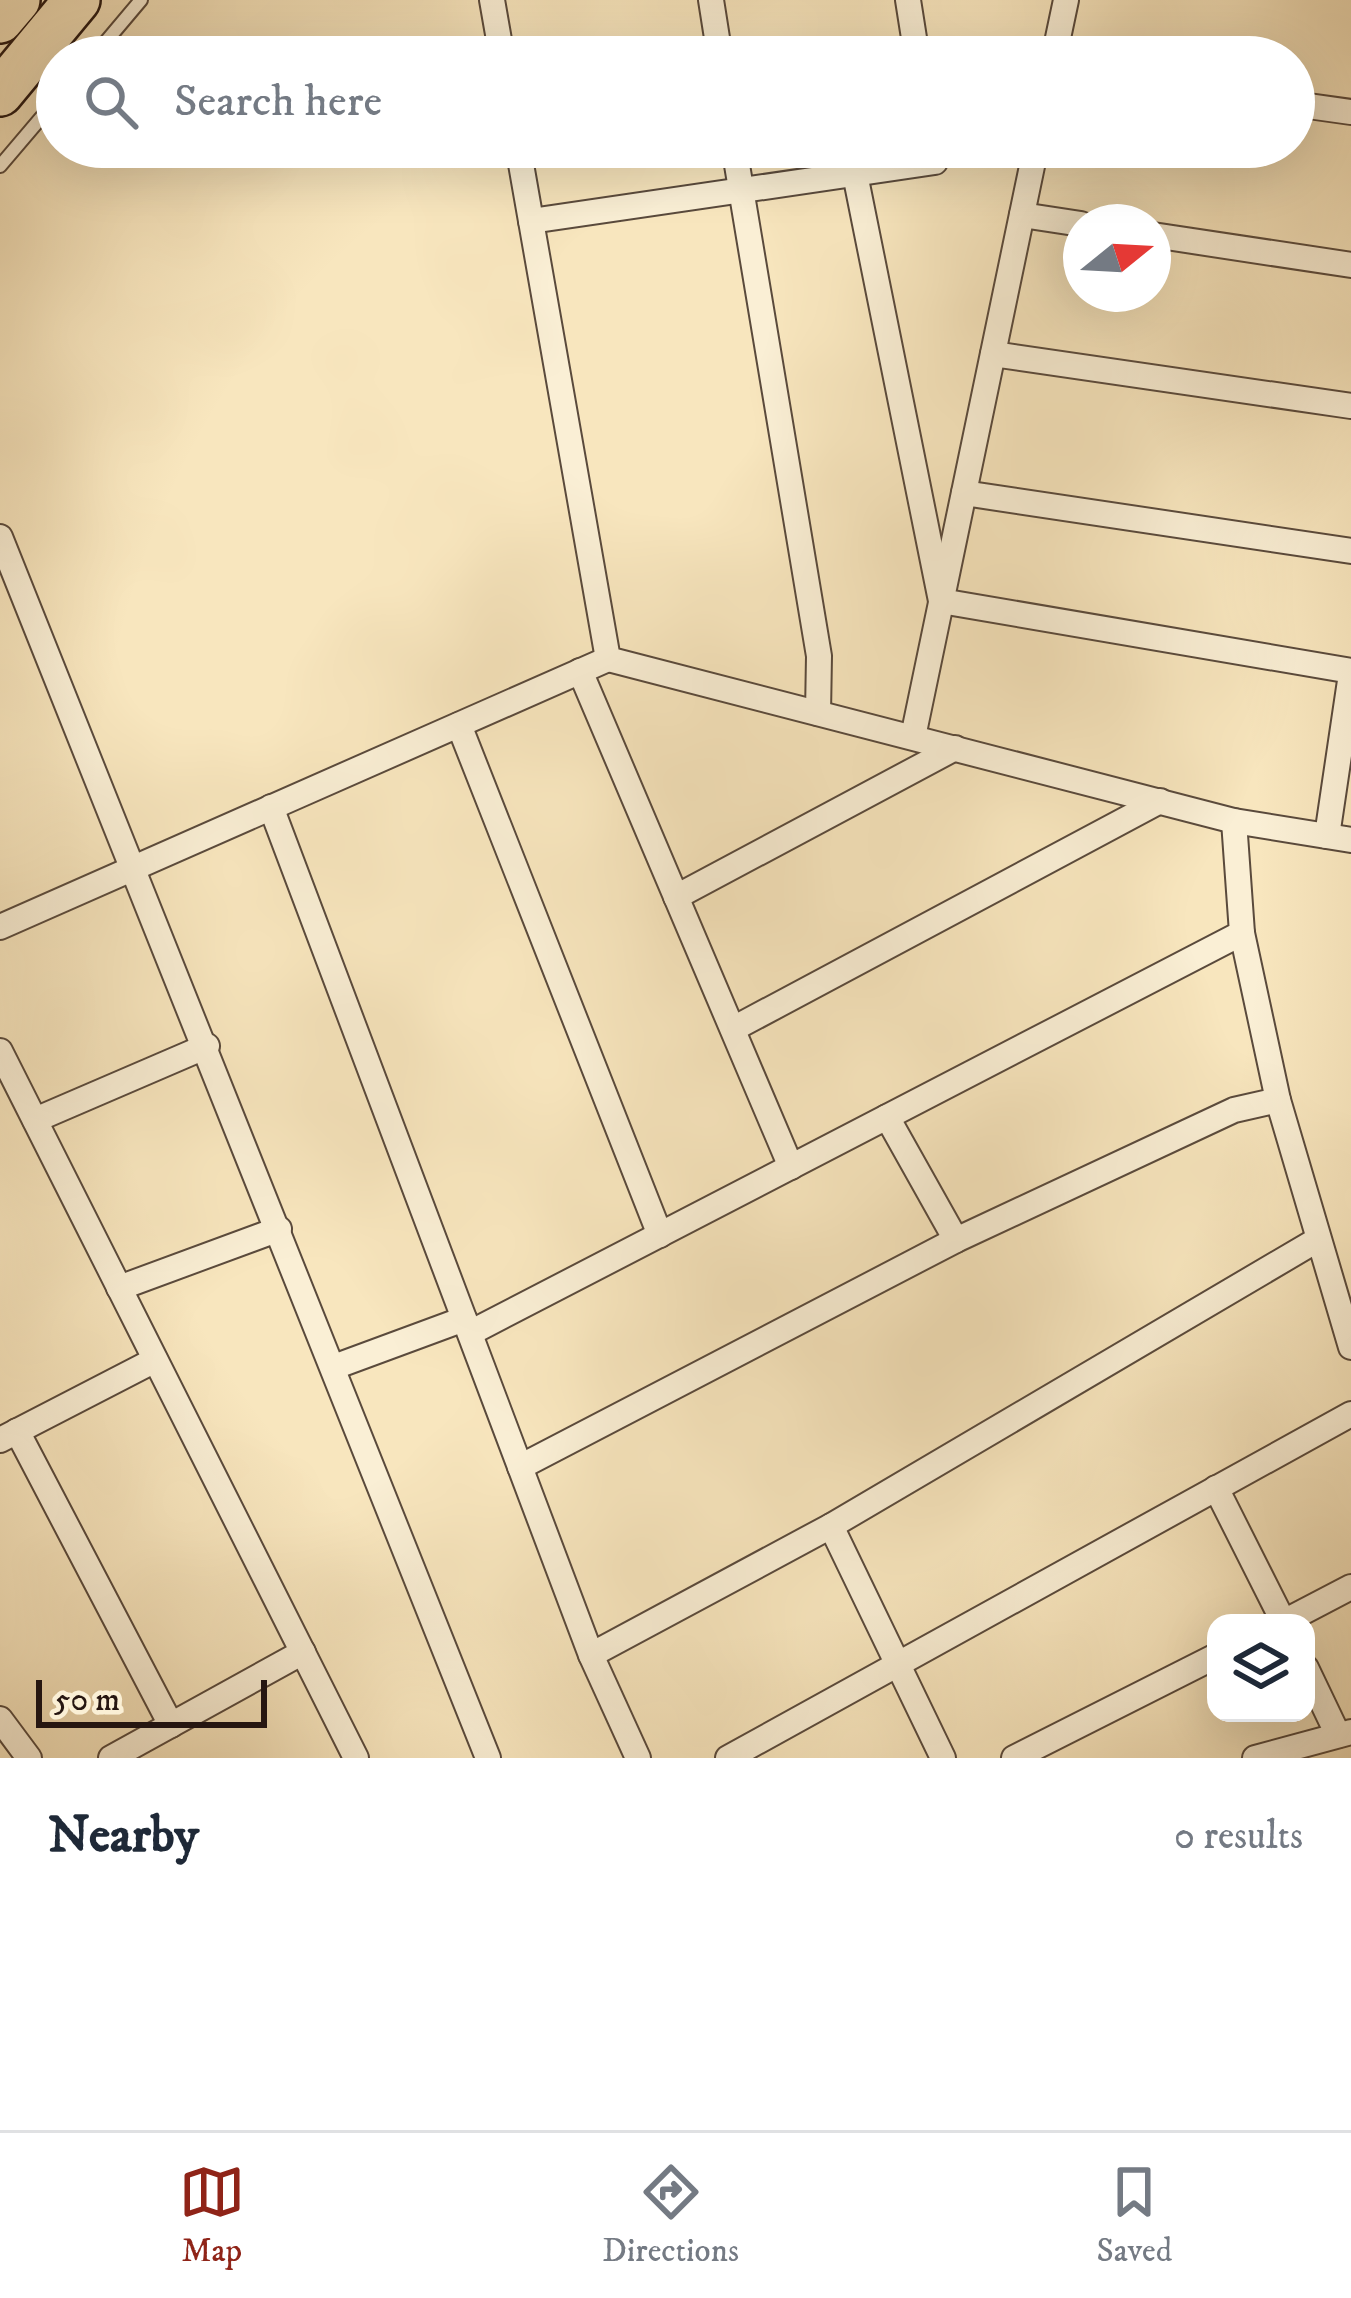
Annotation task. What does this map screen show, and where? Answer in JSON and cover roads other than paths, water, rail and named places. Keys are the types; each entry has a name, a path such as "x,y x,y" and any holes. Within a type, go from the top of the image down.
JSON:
{"highway":[{"path":"0,20 17,0"},
{"path":"47,36 77,0"},
{"path":"0,93 36,50"}],"street":[{"path":"492,0 498,36"},
{"path":"711,0 717,36"},
{"path":"908,0 914,36"},
{"path":"1058,36 1066,0"},
{"path":"1315,107 1351,112"},
{"path":"522,168 608,658"},
{"path":"737,168 819,656 818,713"},
{"path":"531,220 895,168"},
{"path":"913,737 1032,168"},
{"path":"855,174 941,601"},
{"path":"1022,215 1063,221"},
{"path":"1171,238 1351,265"},
{"path":"993,354 1351,406"},
{"path":"964,493 1351,551"},
{"path":"0,536 488,1758"},
{"path":"0,927 608,658 1234,820 1339,838 1351,672 941,601"},
{"path":"580,671 791,1167"},
{"path":"459,724 660,1235"},
{"path":"676,896 955,748"},
{"path":"733,1030 1160,801"},
{"path":"271,807 591,1655 638,1758"},
{"path":"1234,820 1242,933 1278,1100 1351,1347"},
{"path":"334,1367 467,1326 660,1235 1242,933"},
{"path":"35,1120 207,1046"},
{"path":"0,1051 356,1758"},
{"path":"520,1467 956,1240 1234,1110 1278,1100"},
{"path":"886,1118 956,1240"},
{"path":"119,1288 279,1229"},
{"path":"591,1655 831,1526 1317,1240"},
{"path":"155,1360 9,1436 171,1725"},
{"path":"728,1758 1351,1414"},
{"path":"1216,1488 1279,1614"},
{"path":"831,1526 943,1758"},
{"path":"1300,1614 1351,1587"},
{"path":"111,1758 303,1652"},
{"path":"1014,1758 1207,1661"},
{"path":"1255,1758 1305,1751 1344,1733 1315,1683"},
{"path":"0,1719 29,1758"}],"lane":[{"path":"110,36 141,0"},
{"path":"0,166 36,124"}]}
